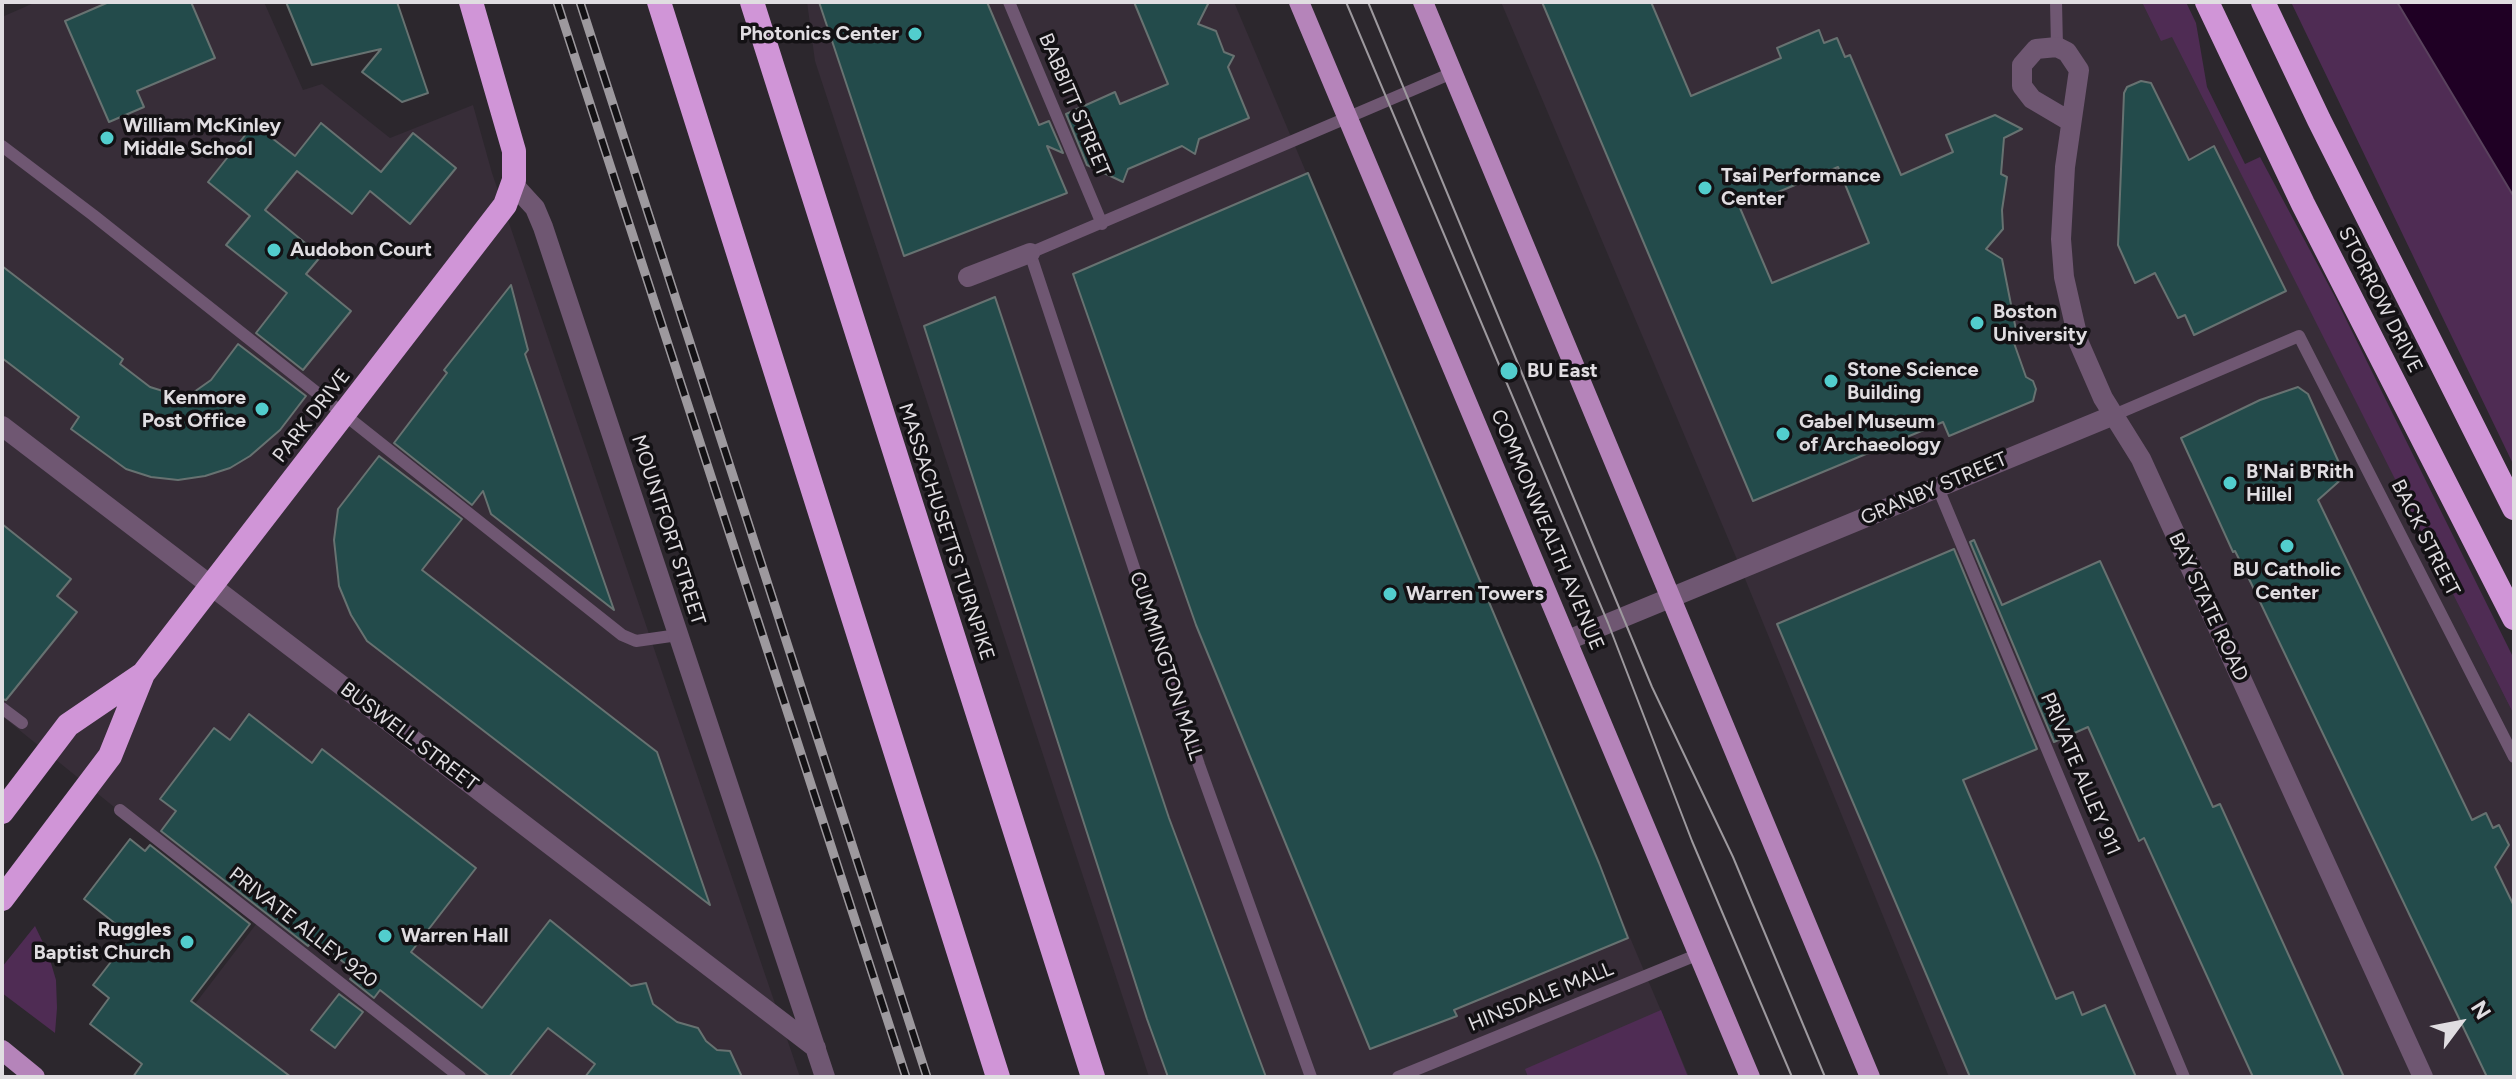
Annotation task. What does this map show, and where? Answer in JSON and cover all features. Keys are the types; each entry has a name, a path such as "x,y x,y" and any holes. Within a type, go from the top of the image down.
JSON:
{"highway":[{"path":"471,2 514,151 513,184"},
{"path":"659,2 998,1077"},
{"name":"MASSACHUSETTS TURNPIKE","path":"752,2 1093,1077"},
{"name":"STORROW DRIVE","path":"2207,2 2303,204 2514,618"},
{"name":"STORROW DRIVE","path":"2263,2 2514,508"},
{"name":"PARK DRIVE","path":"2,899 110,756 143,674 493,222 505,205 513,184"},
{"name":"PARK DRIVE","path":"2,812 68,725 143,674"}],"main road":[{"name":"COMMONWEALTH AVENUE","path":"1299,2 1750,1077"},
{"path":"1423,2 1870,1077"},
{"path":"2,1050 35,1077"}],"street":[{"name":"BAY STATE ROAD","path":"2057,47 2067,52 2079,70 2062,203 2061,239 2064,277 2079,343 2096,385 2141,459 2423,1077"},
{"path":"2057,47 2036,49 2027,56 2022,65 2022,86 2032,99 2071,122"},
{"name":"MOUNTFORT STREET","path":"513,184 530,201 543,227 819,1067"},
{"path":"968,277 1030,253"},
{"name":"GRANBY STREET","path":"1568,640 2114,415"},
{"name":"BUSWELL STREET","path":"2,426 212,585 819,1067"}],"lane":[{"name":"BABBITT STREET","path":"1009,2 1102,224"},
{"path":"2056,2 2057,47"},
{"path":"1030,253 1452,73"},
{"path":"2,146 622,635 636,641 678,635"},
{"name":"CUMMINGTON MALL","path":"1030,253 1199,765 1311,1077"},
{"name":"GRANBY STREET","path":"2114,415 2299,336"},
{"name":"BACK STREET","path":"2299,336 2514,757"},
{"name":"PRIVATE ALLEY 911","path":"1938,488 2184,1077"},
{"path":"2,708 22,723"},
{"name":"PRIVATE ALLEY 920","path":"120,810 460,1077"},
{"name":"HINSDALE MALL","path":"1398,1077 1699,954"}],"shaded area":[{"path":"36,2 264,2 303,90 322,84 390,138 473,105 492,173 800,1077 139,1077 257,923 2,716 2,17"},
{"path":"807,2 1234,2 1689,1077 1149,1077 815,61"},
{"name":"Boston University","path":"1501,2 2159,2 2193,76 2514,715 2514,1077 1949,1077 1741,569"},
{"path":"2142,2 2186,2 2196,23 2207,87 2245,164 2260,157 2335,297 2514,659 2514,715 2172,37 2161,41"},
{"path":"2291,2 2397,2 2514,197 2514,466"},
{"path":"2397,2 2514,2 2514,197"},
{"path":"35,926 56,980 55,1033 2,993 2,967"},
{"path":"1661,1010 1688,1077 1528,1077 1525,1069"}],"building":[{"name":"William McKinley Middle School","path":"109,2 191,2 215,58 137,91 144,107 109,122 65,21"},
{"path":"286,2 397,2 428,93 402,102 362,72 381,49 312,65"},
{"path":"819,2 987,2 1039,125 1049,121 1063,153 1047,146 1067,193 904,256"},
{"path":"1134,2 1209,2 1198,24 1216,31 1224,52 1234,56 1228,67 1249,118 1199,139 1195,154 1182,146 1128,169 1123,182 1087,165 1066,114 1115,92 1120,104 1168,84"},
{"path":"1542,2 1651,2 1691,96 1781,58 1777,48 1819,30 1824,43 1837,38 1845,57 1850,55 1901,175 1953,152 1946,135 1995,115 2022,129 2004,138 2001,174 2007,177 2002,210 2003,229 1986,249 2002,259 2017,335 2014,343 2026,377 2033,381 2036,389 2033,401 1949,436 1943,422 1753,501","holes":["1838,167 1869,243 1772,283 1740,208"]},
{"path":"2141,81 2151,83 2189,160 2214,146 2286,291 2194,335 2185,315 2178,318 2155,273 2135,283 2118,245 2124,93 2127,87"},
{"name":"Audobon Court","path":"321,123 381,172 413,133 456,168 410,224 370,191 352,214 297,171 265,210 321,256 306,274 351,311 303,370 256,333 287,293 226,245 250,216 208,182 254,124 295,156"},
{"name":"Warren Towers","path":"1308,173 1628,938 1454,1010 1457,1016 1370,1049 1196,625 1073,274"},
{"path":"2,266 123,359 120,364 150,387 182,397 194,392 211,380 238,344 306,396 280,430 250,456 230,468 178,480 151,477 126,469 71,429 79,417 2,358"},
{"path":"511,285 528,350 525,354 614,610 491,514 483,491 472,505 394,443 447,373 444,370"},
{"path":"995,297 1169,818 1266,1077 1168,1077 1147,1019 924,326"},
{"path":"2298,387 2308,394 2345,476 2318,500 2472,820 2486,813 2493,828 2499,825 2509,845 2495,867 2514,906 2514,1077 2487,1077 2181,438 2260,400"},
{"path":"379,456 462,519 422,570 657,752 710,905 367,641 351,615 339,586 334,540 338,509"},
{"path":"2,524 71,579 57,596 77,612 6,700 2,699"},
{"path":"1974,540 2002,605 2100,561 2213,807 2220,804 2344,1077 2253,1077 2144,838 2139,841 2088,727 2054,742 1970,542"},
{"path":"1954,549 2037,749 1963,780 2056,999 2073,992 2082,1015 2105,1005 2136,1077 1970,1077 1777,624"},
{"path":"249,714 312,763 322,749 476,868 411,952 482,1008 550,920 631,986 646,983 653,1004 677,1022 698,1028 706,1041 717,1050 730,1051 742,1077 585,1077 595,1064 548,1028 509,1077 490,1077 380,990 374,998 350,979 356,972 314,939 308,946 161,831 176,811 160,799 214,728 230,740"},
{"name":"Ruggles Baptist Church","path":"130,839 145,851 150,845 250,924 191,1001 291,1077 133,1077 142,1064 90,1024 109,998 93,985 131,936 84,899"},
{"path":"339,994 363,1012 335,1048 311,1030"}],"tram line":[{"path":"1346,2 1608,623 1692,841 1792,1077"},
{"path":"1368,2 1652,687 1733,857 1825,1077"}],"railway":[{"path":"557,2 906,1077"},
{"path":"580,2 927,1077"}],"place":[{"name":"Photonics Center","path":"915,34"},
{"name":"William McKinley Middle School","path":"107,138"},
{"name":"Tsai Performance Center","path":"1705,188"},
{"name":"Audobon Court","path":"274,250"},
{"name":"Boston University","path":"1977,323"},
{"name":"BU East","path":"1509,371"},
{"name":"Stone Science Building","path":"1831,381"},
{"name":"Kenmore Post Office","path":"262,409"},
{"name":"Gabel Museum of Archaeology","path":"1783,434"},
{"name":"B'Nai B'Rith Hillel","path":"2230,483"},
{"name":"BU Catholic Center","path":"2287,546"},
{"name":"Warren Towers","path":"1390,594"},
{"name":"Warren Hall","path":"385,936"},
{"name":"Ruggles Baptist Church","path":"187,942"}]}
